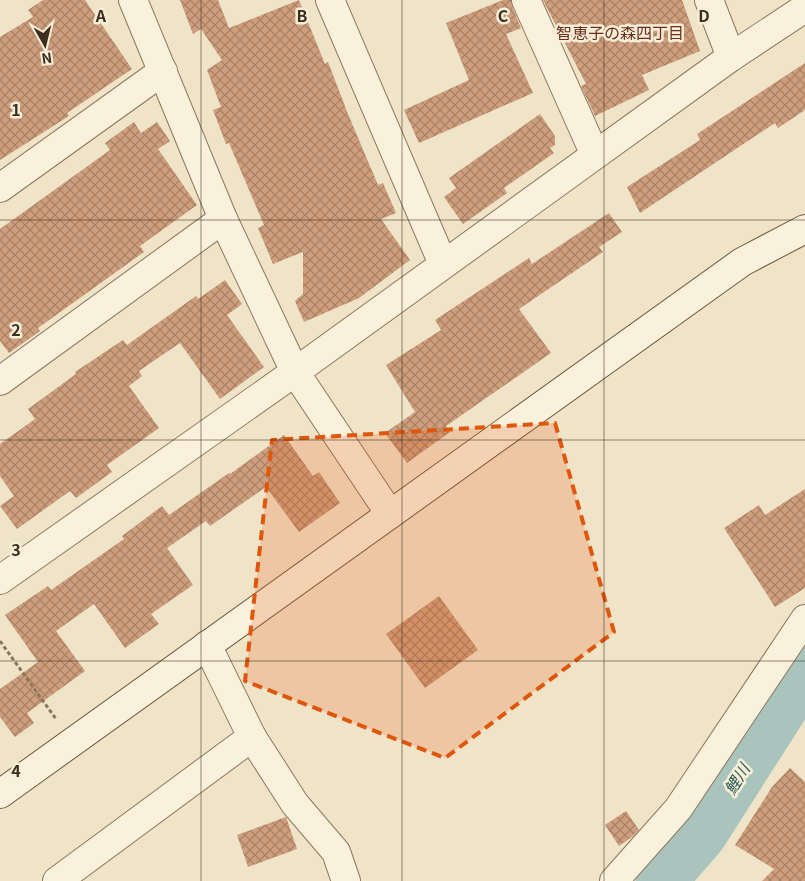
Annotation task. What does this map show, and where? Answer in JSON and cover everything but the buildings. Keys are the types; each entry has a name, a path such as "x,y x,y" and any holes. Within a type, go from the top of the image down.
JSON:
{"street":[{"path":"134,0 223,219 295,372 390,514"},
{"path":"330,0 443,264"},
{"path":"526,0 595,155"},
{"path":"709,0 731,57"},
{"path":"0,580 295,372 731,57 805,8"},
{"path":"0,188 163,70"},
{"path":"0,381 223,219"},
{"path":"0,794 742,262 805,229"},
{"path":"614,881 678,809 805,619"},
{"path":"207,645 252,737 295,804 336,852 346,881"},
{"path":"57,881 252,737"}],"path":[{"path":"0,641 73,742"}],"highlighted area":[{"path":"555,423 614,632 445,758 245,681 272,440"}],"waterway":[{"name":"鯉川","path":"661,881 701,835 805,672"}],"district":[{"name":"智恵子の森四丁目","path":"620,33"}]}
